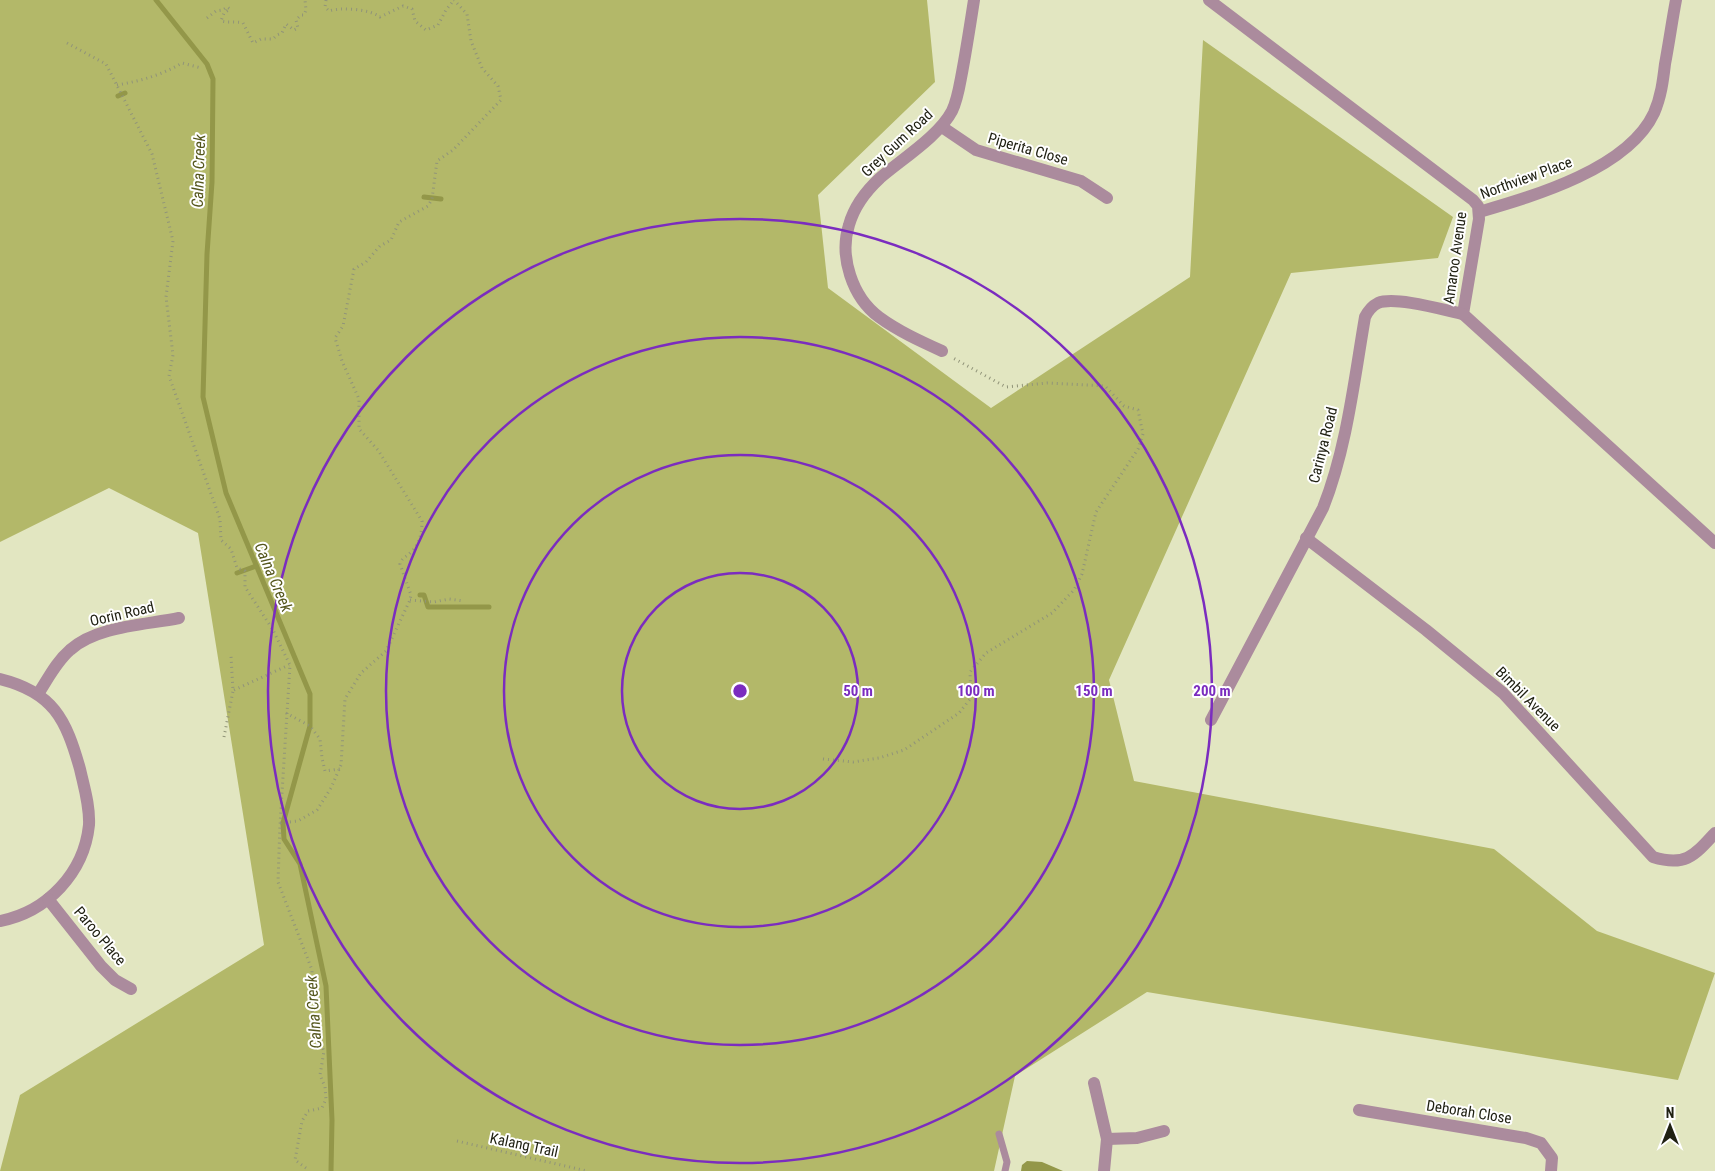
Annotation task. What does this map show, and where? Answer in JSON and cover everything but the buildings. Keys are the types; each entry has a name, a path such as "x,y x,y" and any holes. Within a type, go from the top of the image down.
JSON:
{"street":[{"name":"Grey Gum Road","path":"942,351 898,330 878,316 864,302 851,276 846,245 849,223 858,205 868,192 879,179 942,127 952,111 957,97 974,0"},
{"name":"Amaroo Avenue","path":"1209,0 1473,200 1478,206 1478,227 1463,314 1715,543"},
{"name":"Northview Place","path":"1479,212 1544,192 1578,177 1603,164 1623,150 1637,136 1654,114 1660,98 1676,0"},
{"name":"Piperita Close","path":"942,127 976,150 1081,181 1107,198"},
{"name":"Carinya Road","path":"1211,720 1323,508 1333,484 1340,457 1364,317 1370,309 1391,300 1463,314"},
{"name":"Bimbil Avenue","path":"1306,538 1426,630 1502,693 1653,857 1674,861 1685,860 1696,854 1715,833"},
{"name":"Oorin Road","path":"38,694 60,660 70,649 82,641 107,631 179,618"},
{"path":"0,679 38,694 61,717 69,734 85,790 89,824 86,842 80,858 73,872 62,886 48,899 27,913 0,921"},
{"name":"Paroo Place","path":"48,899 101,966 115,980 131,989"},
{"path":"1094,1084 1107,1139 1104,1171"},
{"name":"Deborah Close","path":"1359,1110 1526,1138 1541,1143 1552,1158 1551,1171"},
{"path":"1107,1139 1137,1138 1164,1131"}],"lane":[{"path":"999,1134 1007,1162 1005,1171"}],"path":[{"path":"207,18 216,10 222,10 227,7 230,9 224,13 221,21 235,20 243,23 253,43 261,38 274,39 282,33 286,24 294,30 298,28 296,20 302,15 304,16 306,10 304,0"},
{"path":"280,823 298,821 316,810 331,788 340,768 345,699 361,673 386,651 410,600 411,595 400,564 401,560 412,552 422,533 422,521 378,450 358,429 359,400 335,338 343,326 354,270 366,262 380,246 391,240 399,222 428,206 432,199 437,162 454,150 501,100 498,86 482,68 471,41 468,14 454,0 438,25 426,30 415,21 412,10 403,6 380,17 374,13 357,10 337,8 329,10 325,7 326,0"},
{"path":"67,43 106,64 152,154 173,241 166,298 173,355 169,376 220,519 221,540 231,549 237,568 245,571 246,587 273,630 290,665 278,882 312,970 312,1027 324,1051 320,1075 325,1087 326,1099 322,1108 308,1111 302,1121 295,1160 306,1168 307,1171"},
{"path":"117,85 136,82 167,72 182,63 201,68"},
{"path":"823,759 853,762 880,758 904,750 959,713 971,698 970,672 986,653 1052,613 1074,590 1082,574 1096,512 1138,449 1143,434 1138,410 1124,406 1105,386 1046,383 1006,388 942,351"},
{"path":"410,600 434,602 449,599 464,601"},
{"path":"224,737 233,691 231,656"},
{"path":"233,691 290,665"},
{"path":"286,713 310,726 320,739 325,771 340,768"},
{"name":"Kalang Trail","path":"457,1141 586,1171"}],"shaded area":[{"path":"0,0 927,0 935,82 818,195 828,288 991,408 1190,277 1203,40 1453,217 1438,258 1291,273 1109,680 1134,781 1494,849 1597,931 1715,973 1678,1080 1147,992 1015,1076 994,1171 0,1171 20,1095 264,945 198,533 109,488 0,542"},
{"path":"1027,1161 1042,1162 1063,1171 1021,1171 1022,1165"}],"waterway":[{"name":"Calna Creek","path":"156,0 207,64 213,79 212,182 207,254 203,397 226,493 310,694 310,726 283,823 284,839 300,864 326,986 332,1120 331,1171"},
{"path":"118,96 125,93"},
{"path":"424,197 441,199"},
{"path":"237,573 256,566"},
{"path":"420,595 424,595 428,607 489,607"}]}
